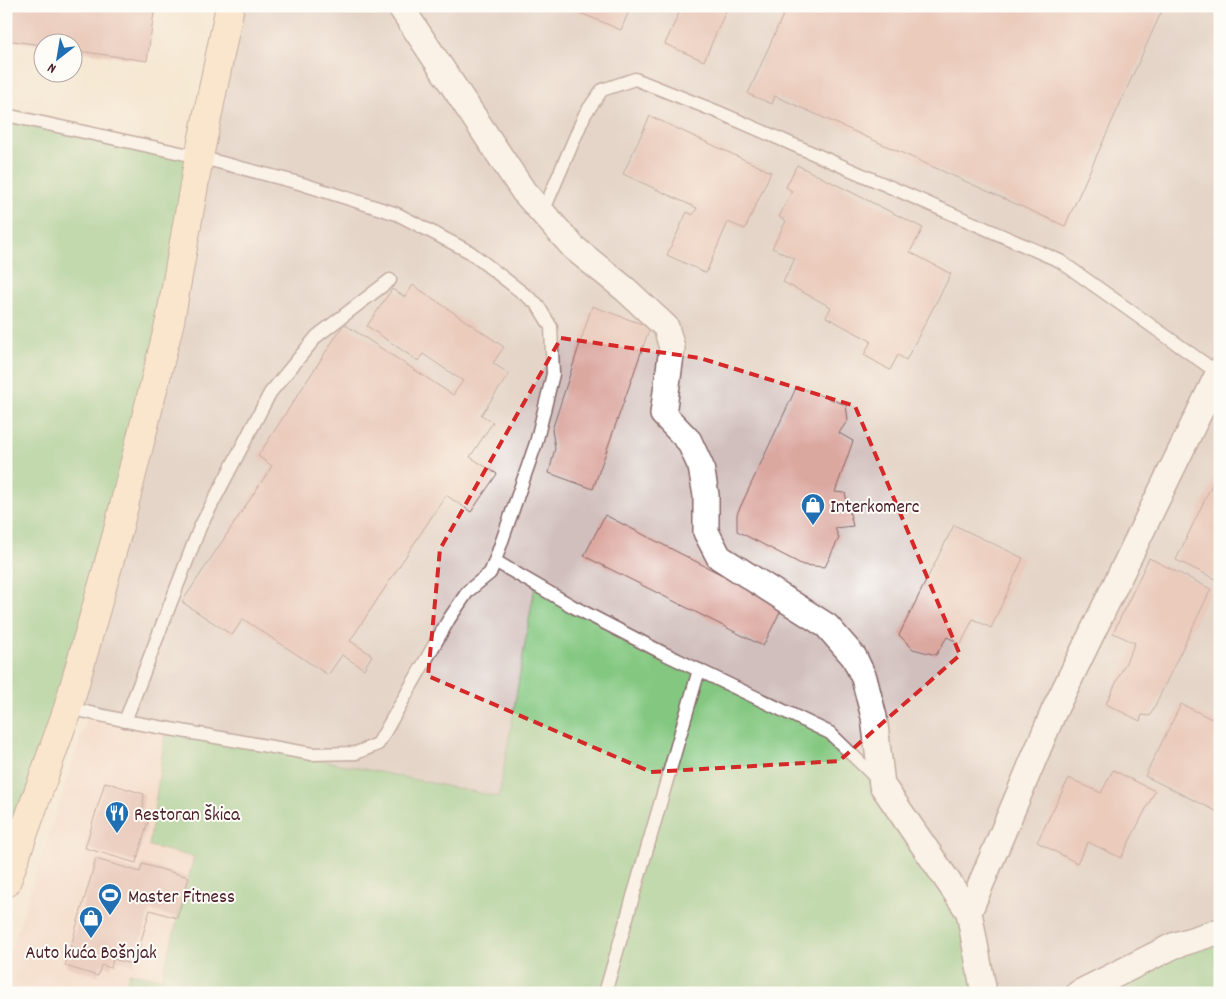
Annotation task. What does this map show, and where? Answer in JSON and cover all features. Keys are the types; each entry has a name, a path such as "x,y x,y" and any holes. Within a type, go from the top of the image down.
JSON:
{"main road":[{"path":"6,883 68,708 117,534 170,321 230,6"}],"street":[{"path":"400,6 524,192 574,248 625,289 666,327 672,348 663,414 689,441 701,467 706,495 706,532 719,558 827,626 854,657 864,678 874,717 882,785 968,912 984,993"},
{"path":"968,912 1054,710 1219,371"},
{"path":"1079,993 1173,946 1220,931"}],"lane":[{"path":"542,212 585,114 602,90 635,79 727,116 1060,261 1219,371"},
{"path":"6,114 200,157 299,183 397,214 470,252 538,304 551,327 553,374 536,443 495,561 490,573 468,591 449,619 378,744 356,754 312,754 125,721 68,708"},
{"path":"125,721 200,527 270,393 317,336 390,280"},
{"path":"495,561 572,606 830,734 882,785"},
{"path":"605,993 699,670"}],"highlighted area":[{"path":"561,338 700,358 855,406 960,655 839,761 651,772 428,676 440,549"}],"shaded area":[{"path":"230,6 1220,6 1220,931 1079,993 984,993 535,585 499,797 68,708"},
{"path":"89,713 166,728 194,857 162,979 129,973 124,993 6,993 6,965"}],"green space":[{"path":"6,115 199,157 170,321 26,825 6,822"},
{"path":"535,585 830,733 882,785 969,912 984,993 124,993 129,973 162,978 194,857 149,846 166,728 499,797"},
{"path":"1220,931 1220,993 1079,993"}],"building":[{"path":"6,6 155,6 147,61 82,51 82,32 32,32 32,44 6,40"},
{"path":"564,6 631,6 621,30"},
{"path":"682,6 728,6 704,61 665,44"},
{"path":"787,6 1164,6 1065,226 775,96 772,104 748,94"},
{"path":"650,116 771,172 745,229 728,222 706,273 667,255 687,212 693,215 697,208 623,174"},
{"path":"797,165 923,228 910,252 951,274 906,360 898,355 890,370 864,355 871,341 826,317 831,307 783,282 795,259 772,248 786,221 779,217 792,191 786,187"},
{"path":"413,285 504,347 493,363 509,374 481,415 493,422 470,457 497,474 471,512 446,495 350,641 372,655 364,669 342,655 328,675 243,619 232,635 182,602 272,466 258,456 344,324 453,395 463,381 423,354 418,361 367,326 392,289 405,297"},
{"path":"592,306 650,327 593,489 549,473 555,448 552,430"},
{"path":"797,386 846,405 848,420 839,433 853,441 835,492 845,493 853,526 835,528 839,538 825,567 803,565 737,531 737,514"},
{"path":"1215,478 1220,480 1220,581 1176,560"},
{"path":"605,515 783,606 763,646 584,556"},
{"path":"954,525 1023,558 991,628 973,619 961,644 947,637 936,655 913,649 899,635"},
{"path":"1149,558 1211,589 1150,716 1142,715 1140,721 1106,704 1135,643 1113,633"},
{"path":"1181,704 1220,723 1220,813 1145,776"},
{"path":"1113,770 1155,791 1121,858 1088,842 1077,863 1037,842 1069,778 1101,793"},
{"name":"Restoran Škica","path":"105,782 144,794 142,819 148,821 136,863 85,848"},
{"path":"96,859 140,872 142,864 189,877 177,918 150,910 134,965 113,959 111,968 101,965 98,976 65,966"}],"place":[{"name":"Interkomerc","path":"813,526"},
{"name":"Restoran Škica","path":"117,834"},
{"name":"Master Fitness","path":"110,916"},
{"name":"Auto kuća Bošnjak","path":"91,939"}]}
